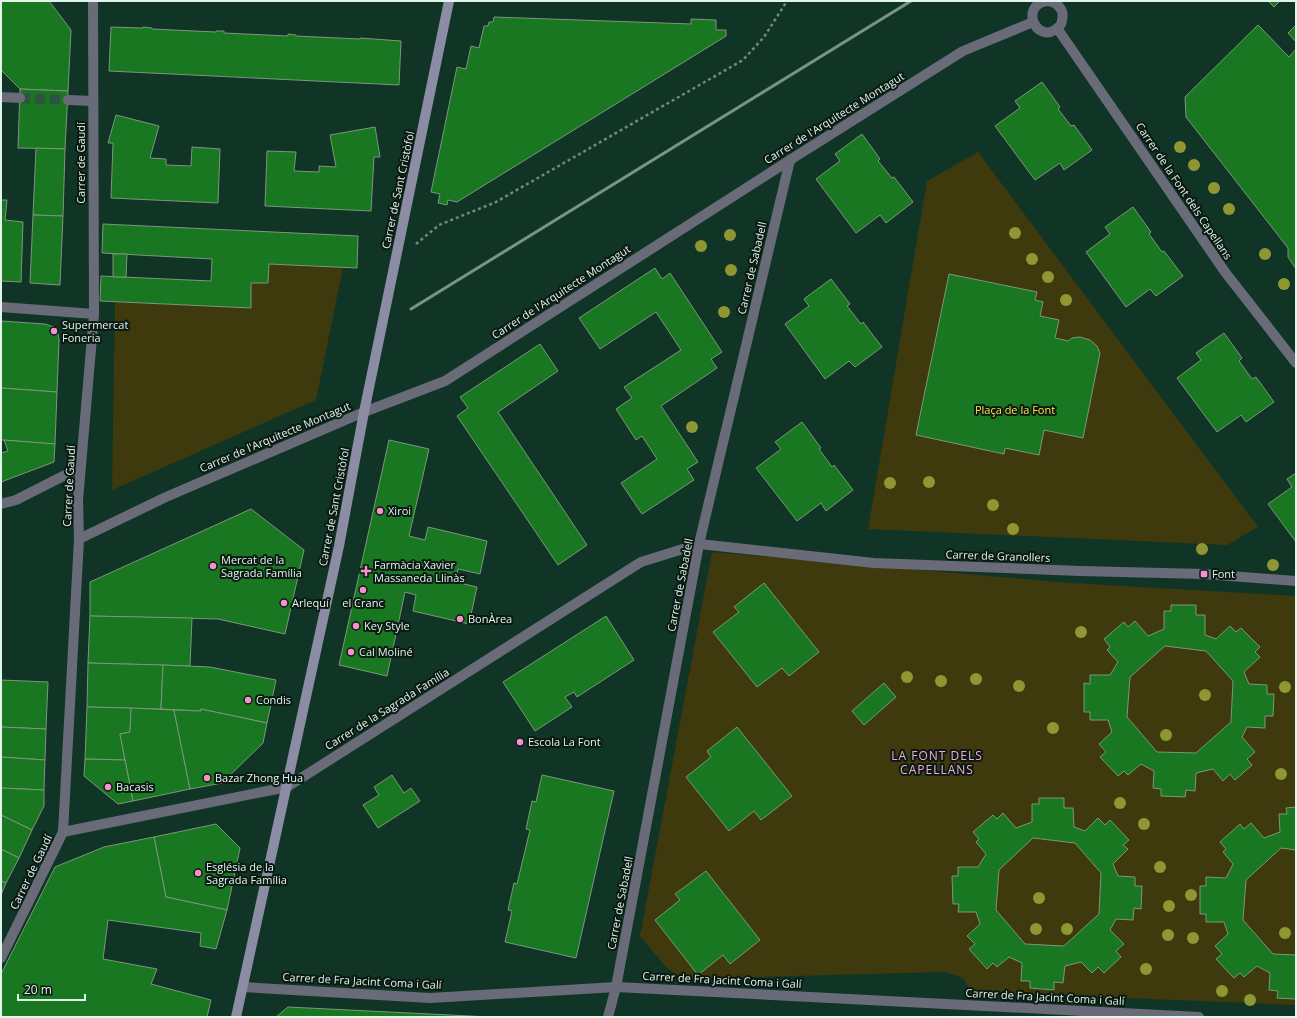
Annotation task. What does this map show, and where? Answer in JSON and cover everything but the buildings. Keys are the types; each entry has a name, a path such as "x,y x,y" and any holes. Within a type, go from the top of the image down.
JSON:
{"street":[{"name":"Carrer de Gaudí","path":"1,958 63,832 79,538 78,500 94,314 93,1"},
{"name":"Carrer de Sant Cristòfol","path":"236,1017 339,546 364,412 449,1"},
{"path":"1046,1 1060,3 1063,18 1058,28 1052,31 1043,31 1036,27 1032,16 1033,10 1037,5 1046,1"},
{"name":"Carrer de l'Arquitecte Montagut","path":"79,538 166,497 364,412 444,381 963,51 1033,22"},
{"name":"Carrer de la Font dels Capellans","path":"1058,28 1225,272 1296,363"},
{"path":"1,97 20,98"},
{"path":"68,100 93,102"},
{"name":"Carrer de Sabadell","path":"608,1017 616,987 699,544 790,160"},
{"path":"1,307 94,314"},
{"path":"1,504 16,500 81,467"},
{"name":"Carrer de Granollers","path":"699,544 874,563 1204,574 1296,581"},
{"name":"Carrer de la Sagrada Família","path":"63,832 287,787 641,562 699,544"},
{"name":"Carrer de Fra Jacint Coma i Galí","path":"243,987 430,998 616,987 1199,1017"}],"path":[{"path":"395,261 439,225 496,202 743,60 764,37 786,1"}],"green space":[{"name":"Plaça de la Font","path":"978,152 1258,527 1227,545 868,529 927,181"},
{"path":"269,264 343,267 316,400 112,490 115,302 251,308 251,283 268,283"},
{"path":"712,552 1070,583 1296,596 1296,1005 985,992 970,990 963,978 945,972 681,979 665,966 640,936"}],"tunnel":[{"path":"20,98 68,100"}],"railway":[{"path":"411,309 911,1"}],"place":[{"name":"Supermercat Foneria","path":"54,331"},
{"name":"Xiroi","path":"380,511"},
{"name":"Mercat de la Sagrada Família","path":"213,566"},
{"name":"Farmàcia Xavier Massaneda Llinàs","path":"366,571"},
{"name":"Font","path":"1204,574"},
{"name":"el Cranc","path":"363,590"},
{"name":"Arlequí","path":"284,603"},
{"name":"BonÀrea","path":"460,619"},
{"name":"Key Style","path":"356,626"},
{"name":"Cal Moliné","path":"351,652"},
{"name":"Condis","path":"248,700"},
{"name":"Escola La Font","path":"520,742"},
{"name":"Bazar Zhong Hua","path":"207,778"},
{"name":"Bacasis","path":"108,787"},
{"name":"Església de la Sagrada Família","path":"198,873"}],"district":[{"name":"LA FONT DELS CAPELLANS","path":"937,763"}]}
